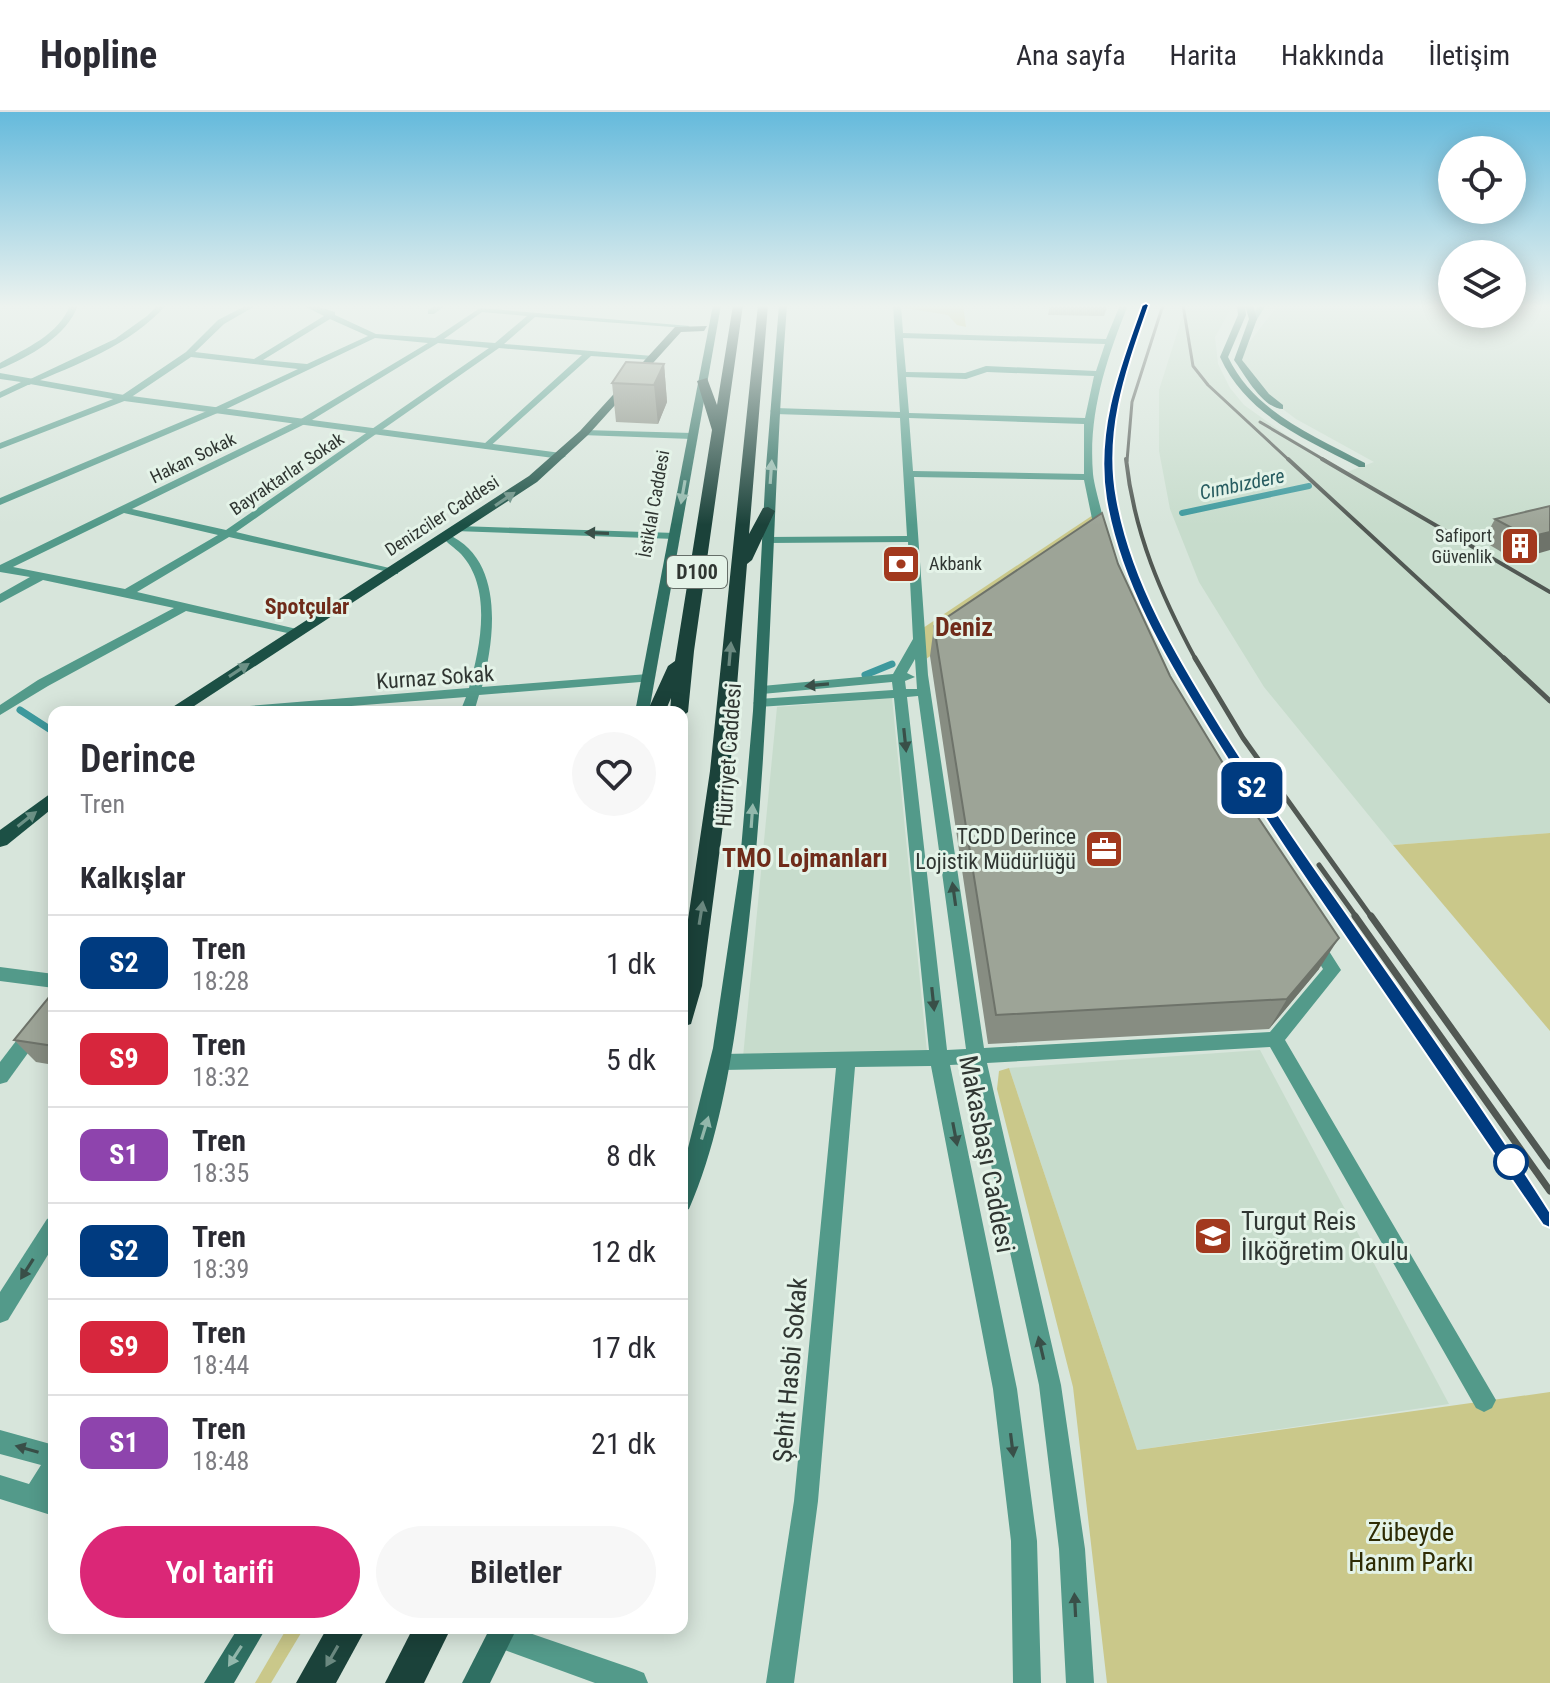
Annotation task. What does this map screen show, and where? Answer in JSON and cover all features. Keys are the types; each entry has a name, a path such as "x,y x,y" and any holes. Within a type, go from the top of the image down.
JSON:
{"highway":[{"name":"D100","path":"680,706 685,651 727,378"},
{"name":"D100","path":"688,988 718,786 756,378"},
{"path":"703,381 719,432"},
{"path":"738,572 768,511"},
{"path":"659,706 685,651"},
{"path":"315,1683 344,1634"},
{"path":"404,1683 430,1634"}],"main road":[{"name":"Denizciler Caddesi","path":"182,706 509,496 561,456 634,378"},
{"name":"Hürriyet Caddesi","path":"688,1183 722,1062 748,871 776,378"},
{"path":"775,394 787,384 787,378"},
{"path":"1234,378 1275,416 1362,465"},
{"path":"1252,378 1266,396 1294,418 1375,462"},
{"name":"İstiklal Caddesi","path":"643,706 703,381"},
{"path":"0,840 48,802"},
{"path":"218,1683 249,1634"},
{"path":"476,1683 501,1634"}],"street":[{"path":"9,378 124,398 561,456"},
{"path":"0,395 36,378"},
{"path":"0,446 124,398 153,378"},
{"path":"0,502 285,378"},
{"name":"Hakan Sokak","path":"0,568 304,421 375,378"},
{"name":"Bayraktarlar Sokak","path":"127,593 227,534 451,378"},
{"path":"487,446 561,378"},
{"name":"Makasbaşı Caddesi","path":"901,378 918,639 924,684 976,1055 1050,1385 1072,1549 1080,1683"},
{"path":"1096,378 1087,421 1089,477 1092,506 1105,553"},
{"path":"775,411 1087,421"},
{"path":"584,433 692,436"},
{"path":"907,474 1089,477"},
{"path":"125,510 394,572"},
{"path":"453,533 675,536"},
{"path":"453,533 470,553 484,587 486,624 469,706"},
{"path":"767,540 911,539"},
{"path":"0,568 127,593 297,633"},
{"path":"0,599 41,576"},
{"path":"0,711 43,683 184,607"},
{"path":"899,686 918,639"},
{"name":"Kurnaz Sokak","path":"307,706 648,678"},
{"path":"760,697 924,684"},
{"name":"Makasbaşı Caddesi","path":"899,686 939,1058 1005,1389 1024,1541 1027,1683"},
{"path":"722,1062 939,1058 1275,1039 1332,970 1307,930"},
{"path":"0,974 48,980"},
{"path":"0,1076 48,1012"},
{"path":"1275,1039 1484,1400"},
{"name":"Şehit Hasbi Sokak","path":"780,1683 806,1501 846,1060"},
{"path":"0,1312 48,1236"},
{"path":"0,1442 48,1455"},
{"path":"0,1487 44,1501"},
{"path":"507,1634 634,1683"}],"shaded area":[{"path":"1163,378 1225,378 1244,405 1347,472 1374,462 1296,419 1276,404 1255,378 1550,378 1550,833 1393,845 1264,687 1199,582 1170,509 1159,451 1159,390"},
{"path":"892,698 927,1052 743,1057 777,707"},
{"name":"Turgut Reis İlköğretim Okulu","path":"1260,1050 1449,1404 1137,1450 1009,1068"}],"green space":[{"path":"1093,515 1098,539 926,659 923,628"},
{"path":"1550,833 1550,1031 1393,845"},
{"name":"Zübeyde Hanım Parkı","path":"1009,1068 1137,1450 1550,1392 1550,1683 1107,1683 1073,1387 997,1089 999,1071"},
{"path":"284,1634 300,1634 271,1683 255,1683"}],"building":[{"path":"615,378 657,378 654,385 612,383"},
{"path":"1550,506 1550,532 1529,537 1495,519"},
{"name":"TCDD Derince Lojistik Müdürlüğü","path":"1102,513 1118,564 1170,676 1235,783 1339,938 1287,999 996,1015 934,626"},
{"path":"48,998 48,1045 14,1040"}],"waterway":[{"name":"Cımbızdere","path":"1182,513 1309,486"},
{"name":"Cımbızdere","path":"865,675 892,664"},
{"name":"Cımbızdere","path":"20,710 48,728"}],"railway":[{"path":"1108,460 1115,400 1122,378"},
{"path":"1127,461 1132,402 1140,378"},
{"path":"1203,378 1290,461"},
{"path":"1260,422 1326,461"},
{"path":"1126,459 1142,538 1171,612 1196,660"},
{"path":"1288,459 1506,660"},
{"path":"1322,459 1550,592"},
{"path":"1108,460 1113,511 1127,563 1172,660"},
{"path":"1171,658 1230,757 1342,918"},
{"path":"1195,658 1243,738 1372,918"},
{"path":"1504,658 1550,701"},
{"path":"1319,865 1357,918"},
{"path":"1341,916 1550,1218"},
{"path":"1355,916 1550,1191"},
{"path":"1371,916 1550,1166"}],"train":[{"name":"S2","path":"1119,378 1110,418 1108,455 1111,498 1124,547 1147,608 1219,738 1550,1219"}],"place":[{"name":"Safiport Güvenlik","path":"1520,546"},
{"name":"Akbank","path":"901,564"},
{"name":"TCDD Derince Lojistik Müdürlüğü","path":"1104,849"},
{"name":"Turgut Reis İlköğretim Okulu","path":"1213,1236"}],"district":[{"name":"Spotçular","path":"307,606"},
{"name":"Deniz","path":"964,627"},
{"name":"TMO Lojmanları","path":"805,858"}]}
